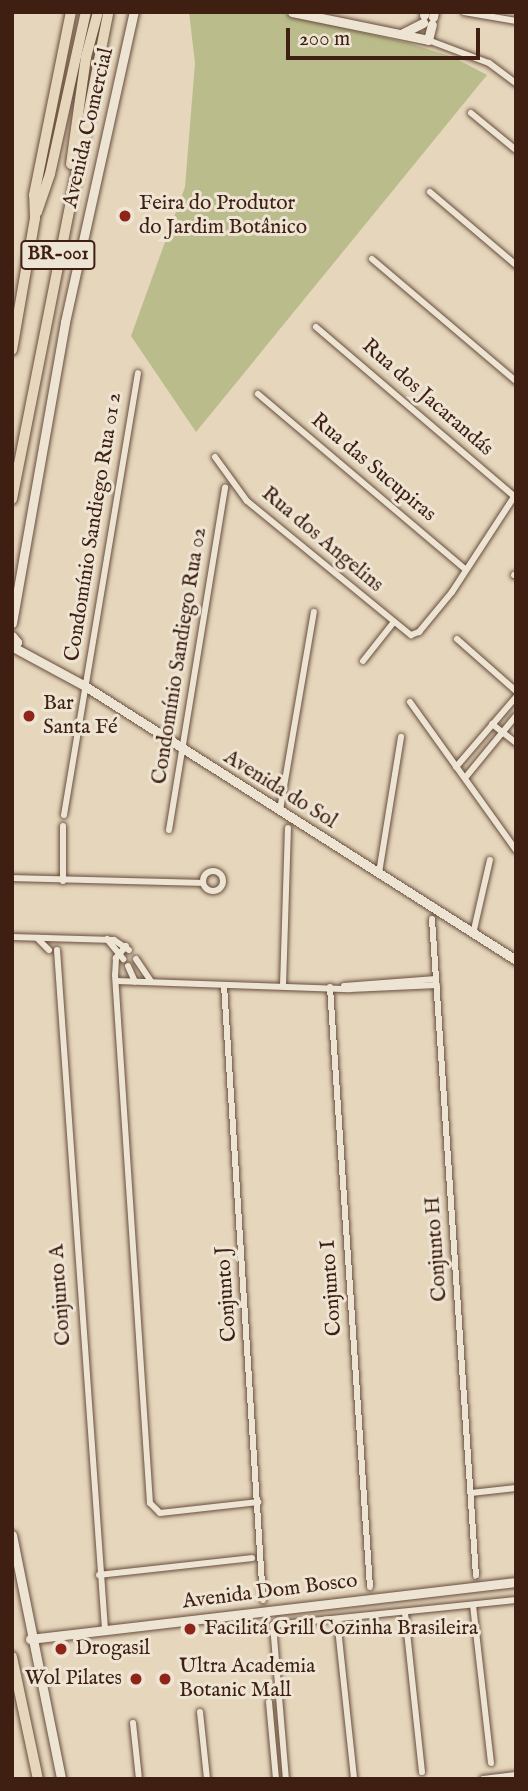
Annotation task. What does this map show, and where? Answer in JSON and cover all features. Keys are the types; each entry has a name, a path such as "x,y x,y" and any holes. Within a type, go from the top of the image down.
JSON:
{"highway":[{"name":"BR-001","path":"12,350 35,218 34,195 71,12"},
{"path":"35,218 50,174 86,12"},
{"path":"69,199 71,148 98,12"},
{"name":"BR-001","path":"12,499 108,12"},
{"path":"12,1657 38,1779"}],"street":[{"name":"Avenida Comercial","path":"12,624 65,323 134,12"},
{"path":"292,12 429,40 489,63 516,83"},
{"path":"464,12 516,21"},
{"path":"401,34 428,19 429,40"},
{"path":"471,113 516,150"},
{"path":"430,192 516,265"},
{"path":"372,259 516,381"},
{"name":"Rua dos Jacarandás","path":"316,327 515,495"},
{"name":"Condomínio Sandiego Rua 01 2","path":"64,815 138,373"},
{"name":"Rua das Sucupiras","path":"258,394 466,569"},
{"name":"Rua dos Angelins","path":"215,457 247,500 408,634 417,634 466,569"},
{"name":"Condomínio Sandiego Rua 02","path":"169,830 225,488"},
{"path":"466,569 515,495"},
{"path":"280,811 314,612"},
{"path":"363,661 393,623"},
{"path":"457,639 516,691"},
{"name":"Avenida do Sol","path":"14,643 23,652 85,686 516,960"},
{"path":"456,767 516,697"},
{"path":"410,702 516,850"},
{"path":"465,778 516,716"},
{"path":"492,724 516,743"},
{"path":"379,873 401,737"},
{"path":"62,826 63,881"},
{"path":"283,986 288,828"},
{"path":"473,934 490,860"},
{"path":"12,878 204,883"},
{"name":"Conjunto H","path":"432,919 476,1576"},
{"path":"12,937 37,938 54,948 107,939 127,948 121,956 116,981 150,1503 160,1513 258,1502"},
{"path":"37,938 54,948"},
{"path":"107,939 121,956"},
{"name":"Conjunto A","path":"54,948 105,1629"},
{"path":"136,959 151,981"},
{"path":"128,966 135,982"},
{"path":"116,981 330,987 437,982"},
{"name":"Conjunto J","path":"224,985 263,1600"},
{"name":"Conjunto I","path":"330,987 370,1587"},
{"path":"471,1493 516,1488"},
{"path":"12,1535 30,1639 61,1779"},
{"path":"99,1575 252,1558"},
{"name":"Avenida Dom Bosco","path":"30,1639 105,1629 279,1617 516,1582"},
{"path":"286,1779 279,1617 337,1619 516,1600"},
{"path":"473,1605 491,1763"},
{"path":"405,1613 422,1772"},
{"path":"337,1619 354,1779"},
{"path":"270,1702 276,1779"},
{"path":"200,1712 207,1779"},
{"path":"133,1723 139,1779"},
{"path":"483,1779 516,1775"}],"green space":[{"path":"189,12 276,12 408,43 453,57 487,75 196,432 131,336 185,187 195,63"}],"tunnel":[{"path":"277,1615 280,1620"}],"place":[{"name":"Feira do Produtor do Jardim Botânico","path":"125,216"},
{"name":"Bar Santa Fé","path":"29,716"},
{"name":"Facilitá Grill Cozinha Brasileira","path":"190,1629"},
{"name":"Drogasil","path":"61,1649"},
{"name":"Wol Pilates","path":"136,1679"},
{"name":"Ultra Academia Botanic Mall","path":"165,1679"}]}
